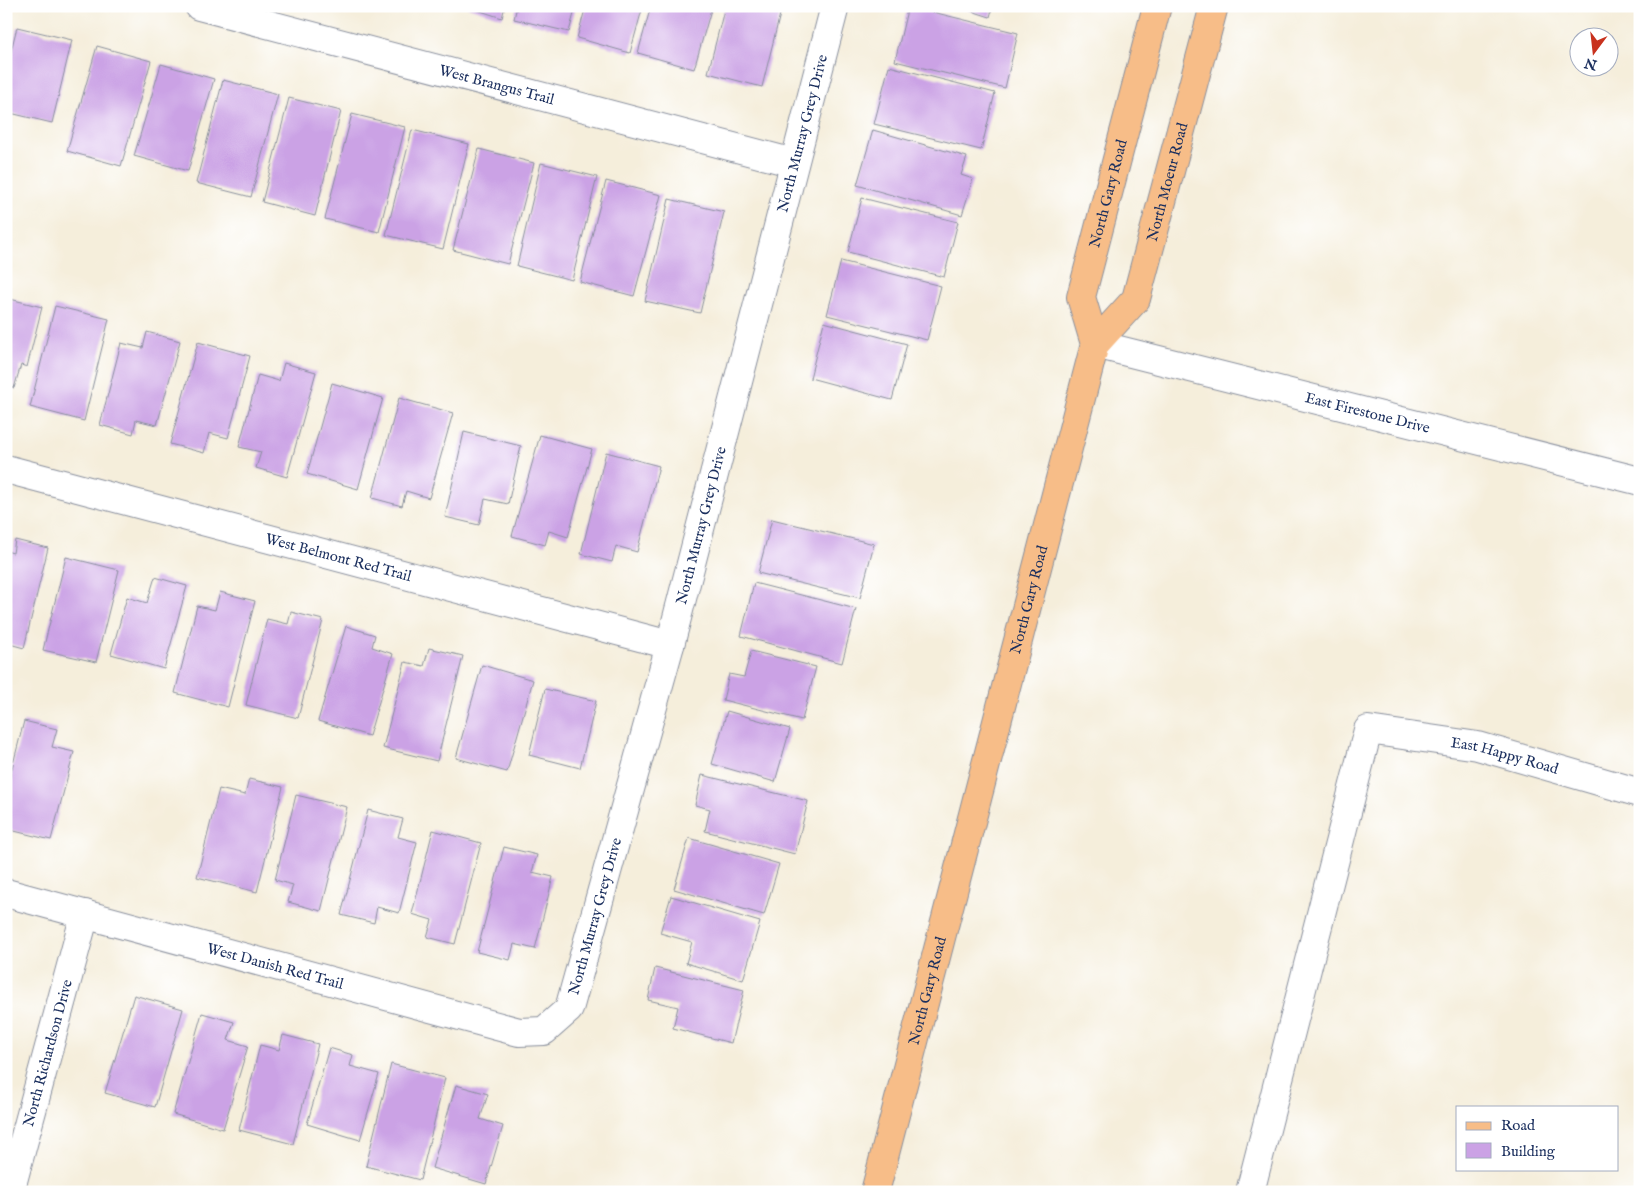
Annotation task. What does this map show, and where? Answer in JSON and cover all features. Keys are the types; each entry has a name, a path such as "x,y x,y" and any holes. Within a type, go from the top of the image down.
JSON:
{"main road":[{"name":"North Gary Road","path":"875,1192 1095,344 1081,297 1157,6"},
{"name":"North Moeur Road","path":"1095,344 1136,299 1214,6"}],"street":[{"name":"West Brangus Trail","path":"199,6 794,163"},
{"name":"North Murray Grey Drive","path":"544,1031 569,1009 670,645 835,6"},
{"name":"East Firestone Drive","path":"1095,344 1640,481"},
{"name":"West Belmont Red Trail","path":"6,469 670,645"},
{"name":"East Happy Road","path":"1250,1192 1368,730 1478,746 1640,793"},
{"name":"West Danish Red Trail","path":"6,893 519,1032 544,1031"},
{"name":"North Richardson Drive","path":"10,1192 85,914"}],"building":[{"path":"465,6 505,6 502,18"},
{"path":"517,6 576,6 569,32 514,19"},
{"path":"586,6 643,6 630,53 577,38"},
{"path":"651,6 712,6 694,69 638,53"},
{"path":"725,6 782,6 762,87 708,73"},
{"path":"908,6 1018,33 1005,88 895,61"},
{"path":"956,6 993,6 990,17"},
{"path":"17,27 72,40 52,123 6,112 6,71"},
{"path":"97,46 151,61 121,166 67,151"},
{"path":"161,64 214,79 188,171 134,156"},
{"path":"889,66 995,93 981,150 874,124"},
{"path":"223,80 278,94 251,197 196,183"},
{"path":"289,98 341,111 315,216 262,202"},
{"path":"352,114 405,127 379,232 325,219"},
{"path":"412,130 469,144 443,249 386,235"},
{"path":"873,130 967,157 961,175 973,179 962,215 857,185"},
{"path":"479,149 534,163 508,264 453,250"},
{"path":"541,163 597,177 572,280 517,266"},
{"path":"606,181 661,195 634,296 580,282"},
{"path":"862,198 958,222 944,277 848,252"},
{"path":"669,199 724,212 700,313 645,301"},
{"path":"841,261 941,286 927,340 827,315"},
{"path":"6,298 42,307 27,367 21,365 14,388 6,385"},
{"path":"55,306 109,319 84,421 30,407"},
{"path":"824,322 907,344 892,400 810,378"},
{"path":"147,332 180,341 157,425 136,420 133,434 100,425 121,343 143,348"},
{"path":"198,342 250,356 228,438 209,433 204,453 170,444"},
{"path":"284,363 316,372 287,477 256,468 261,452 239,447 258,375 279,381"},
{"path":"332,383 383,398 358,489 307,474"},
{"path":"399,398 453,413 429,498 406,491 402,506 372,498"},
{"path":"464,432 521,446 508,504 485,499 479,525 445,517"},
{"path":"540,435 592,449 568,537 549,531 545,545 512,536"},
{"path":"606,452 659,466 637,552 616,546 612,562 581,554"},
{"path":"772,519 874,544 860,598 758,573"},
{"path":"15,540 48,548 24,648 6,643 6,551 13,553"},
{"path":"66,557 119,570 96,662 43,650"},
{"path":"155,577 187,586 164,669 111,654 127,597 147,603"},
{"path":"754,583 856,609 842,663 741,636"},
{"path":"220,592 255,601 228,707 175,693 197,606 215,610"},
{"path":"291,612 323,620 298,718 246,705 267,619 288,624"},
{"path":"346,626 375,635 372,647 393,654 369,736 318,721"},
{"path":"429,648 463,656 437,761 383,748 405,662 424,666"},
{"path":"751,651 816,667 802,720 723,700 729,674 744,677"},
{"path":"482,665 533,680 507,772 456,758"},
{"path":"545,689 596,701 580,768 529,755"},
{"path":"727,711 790,729 775,782 712,764"},
{"path":"24,721 57,729 52,747 74,752 51,840 6,829 6,792"},
{"path":"702,775 808,801 795,854 705,831 710,809 695,805"},
{"path":"249,779 283,787 257,892 197,877 219,789 245,795"},
{"path":"296,795 347,807 321,911 288,902 293,885 275,880"},
{"path":"368,810 403,819 398,837 417,842 399,913 377,907 374,923 341,915"},
{"path":"433,830 481,843 455,944 427,937 432,920 412,914"},
{"path":"689,838 779,864 764,915 674,889"},
{"path":"504,847 537,855 532,872 553,877 535,949 514,944 510,960 477,952"},
{"path":"671,896 760,922 743,980 686,963 692,942 660,933"},
{"path":"655,968 744,990 731,1043 673,1028 678,1007 648,1000"},
{"path":"134,995 183,1009 155,1107 105,1093"},
{"path":"202,1013 234,1022 228,1040 248,1046 223,1129 173,1114"},
{"path":"283,1035 318,1044 293,1144 239,1130 260,1045 279,1050"},
{"path":"329,1048 353,1055 350,1066 379,1074 360,1140 307,1124"},
{"path":"391,1064 445,1078 420,1180 366,1166"},
{"path":"456,1085 488,1094 480,1119 503,1126 486,1184 432,1168"}]}
